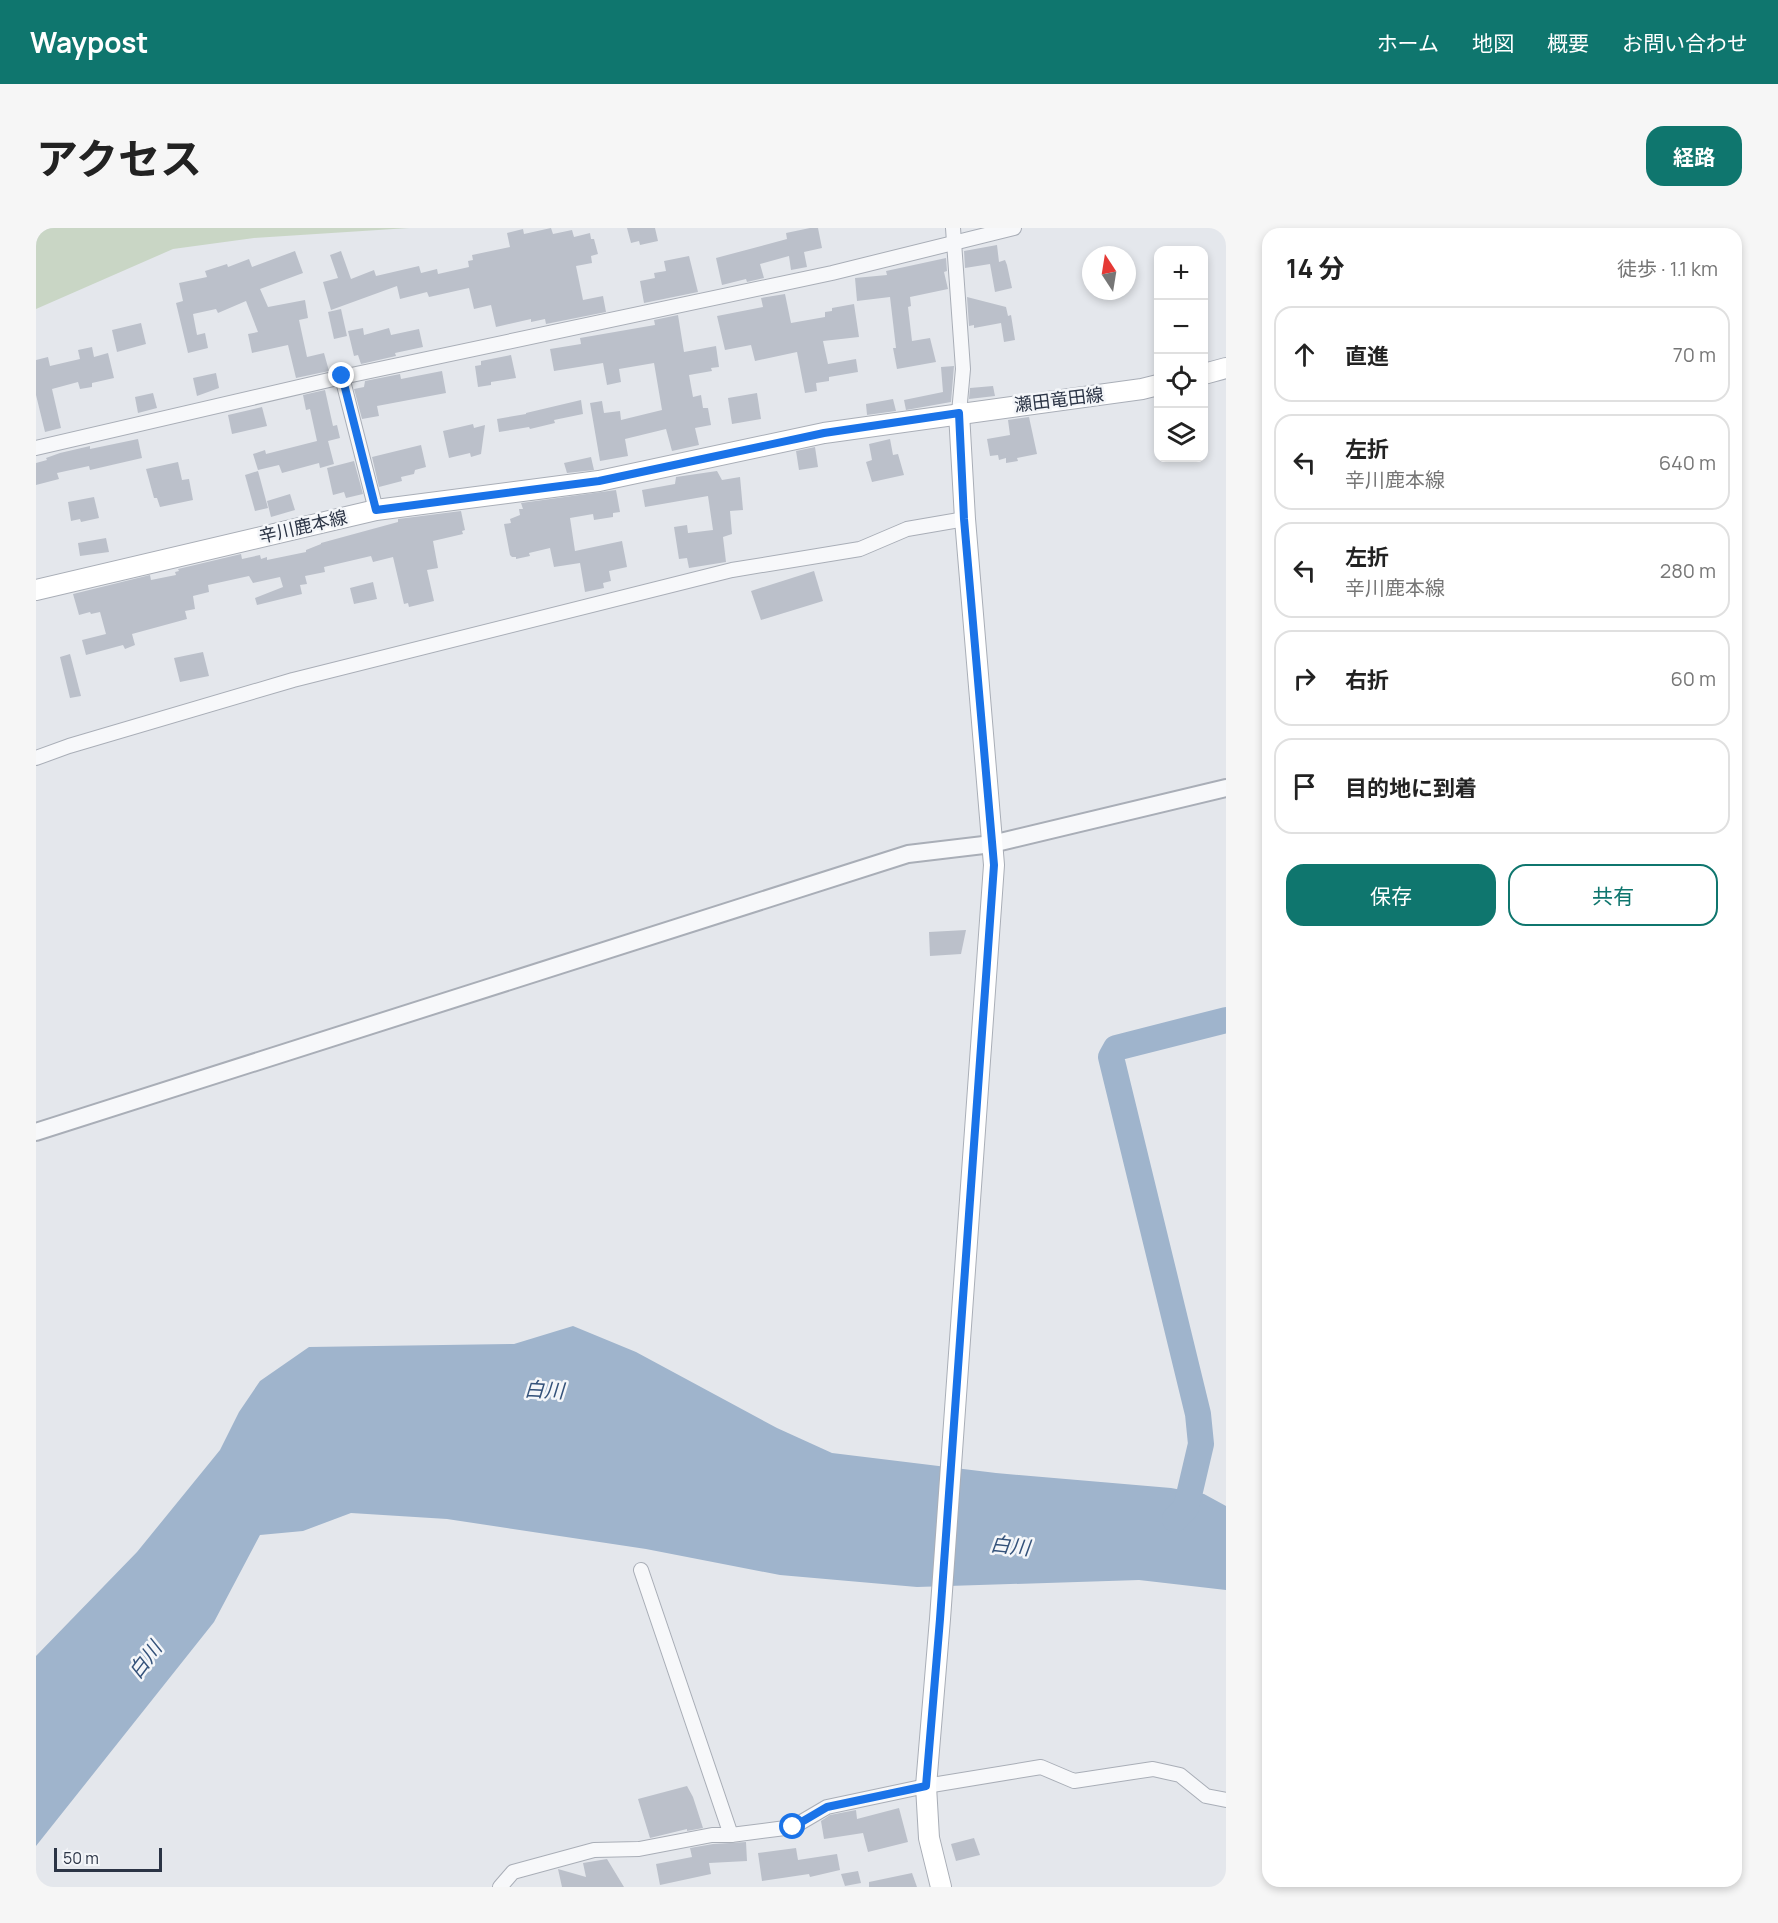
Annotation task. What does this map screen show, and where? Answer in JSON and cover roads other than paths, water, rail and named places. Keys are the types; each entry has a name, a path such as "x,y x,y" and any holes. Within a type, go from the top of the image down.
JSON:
{"main road":[{"path":"1208,373 1226,368"},
{"name":"瀬田竜田線","path":"959,413 1154,386"},
{"name":"辛川鹿本線","path":"36,590 376,510 599,481 824,433 959,413"},
{"path":"941,1887 929,1838 926,1786 994,865 964,519 959,413"}],"street":[{"path":"953,228 963,369 959,413"},
{"path":"36,448 342,376 832,273 1014,228"},
{"path":"342,376 376,510"},
{"path":"36,758 69,746 293,680 732,570 860,549 907,529 964,519"},
{"path":"36,1132 897,857 992,844 1226,788"},
{"path":"641,1570 731,1835"},
{"path":"500,1887 513,1872 594,1850 639,1849 712,1835 731,1835 793,1827 827,1807 926,1786 1041,1767 1074,1781 1153,1769 1180,1775 1206,1796 1226,1800"}],"water":[{"name":"白川","path":"573,1326 636,1352 777,1428 832,1453 996,1473 1171,1488 1204,1494 1226,1506 1226,1590 1139,1580 917,1587 780,1575 646,1549 447,1519 351,1513 303,1531 260,1535 214,1622 36,1846 36,1656 137,1552 220,1450 239,1412 260,1381 309,1347 514,1344"}],"waterway":[{"path":"1175,1519 1186,1508 1201,1444 1198,1414 1111,1057 1116,1048 1226,1020"}]}
